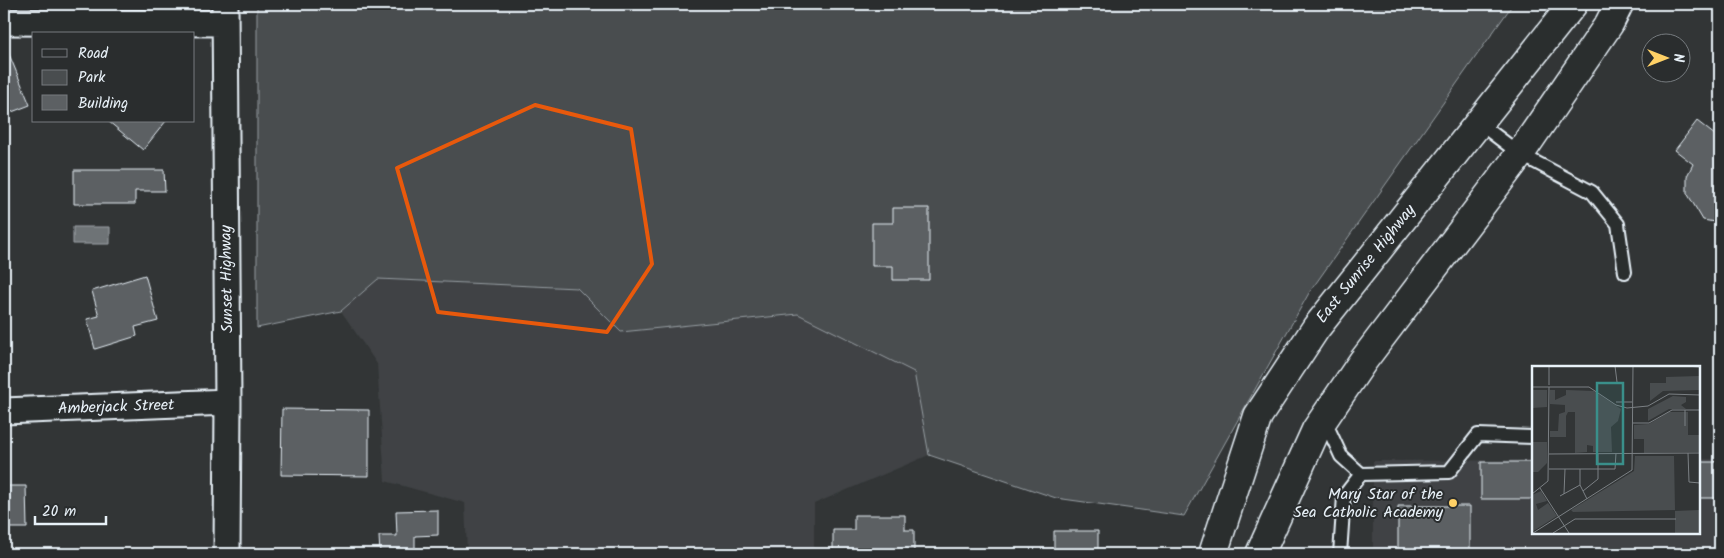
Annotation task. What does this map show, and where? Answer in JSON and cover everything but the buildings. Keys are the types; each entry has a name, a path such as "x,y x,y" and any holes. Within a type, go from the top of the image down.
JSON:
{"main road":[{"name":"East Sunrise Highway","path":"1213,554 1258,416 1316,328 1573,4"},
{"path":"1260,554 1316,430 1364,360 1520,154 1609,24 1619,4"}],"street":[{"path":"4,22 225,13"},
{"name":"Sunset Highway","path":"225,13 228,402 227,554"},
{"name":"Amberjack Street","path":"4,411 228,402"}],"lane":[{"path":"1479,123 1520,154 1592,192 1618,224 1625,272"},
{"path":"1324,419 1341,456 1361,474 1449,472 1478,435 1532,436"},
{"path":"1340,554 1344,496 1361,474"}],"highlighted area":[{"path":"535,105 631,129 652,264 607,332 438,312 397,168"}],"shaded area":[{"path":"73,227 110,227 110,244 73,244"},
{"path":"377,279 577,288 621,332 798,314 914,372 929,455 814,504 814,554 467,554 465,503 385,481 377,364 341,311"},
{"name":"Mary Star of the Sea Catholic Academy","path":"1699,459 1720,459 1720,554 1373,554 1373,461 1532,460 1532,533 1699,533"}],"green space":[{"path":"257,4 1513,4 1309,293 1184,516 1056,498 929,455 914,372 798,314 621,332 577,288 378,279 341,311 257,328"}],"place":[{"name":"Mary Star of the Sea Catholic Academy","path":"1453,503"}]}
